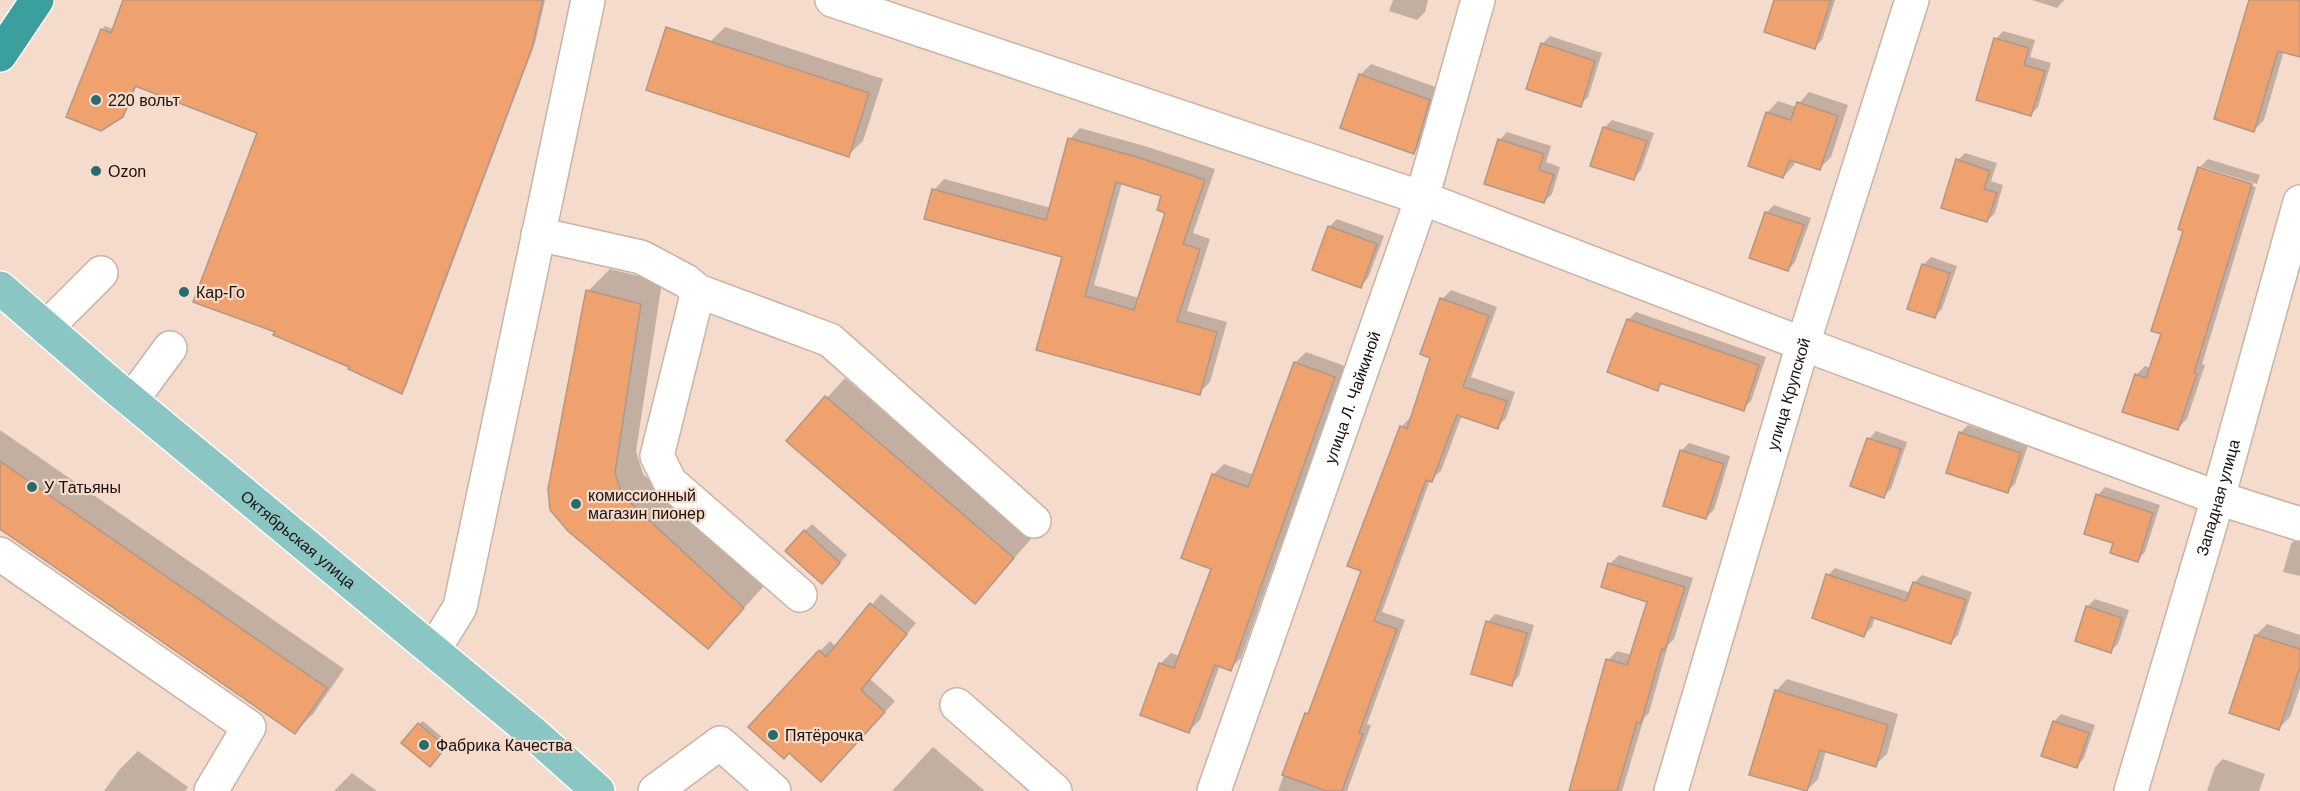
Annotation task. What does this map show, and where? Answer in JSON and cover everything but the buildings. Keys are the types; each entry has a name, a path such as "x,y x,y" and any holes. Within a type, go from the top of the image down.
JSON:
{"highway":[{"path":"0,55 38,0"}],"main road":[{"name":"Октябрьская улица","path":"0,288 131,401 534,734 598,791"}],"street":[{"path":"433,651 460,607 588,0"},
{"path":"832,0 1422,198 1803,344 2218,498 2300,524"},
{"name":"улица Л. Чайкиной","path":"1214,791 1422,198 1478,0"},
{"name":"улица Крупской","path":"1671,791 1803,344 1911,0"},
{"name":"Западная улица","path":"2131,791 2218,498 2300,202"},
{"path":"538,234 641,257 686,281 698,291 830,340 1034,521"},
{"path":"46,328 100,273"},
{"path":"698,291 657,456 670,482 800,596"},
{"path":"131,401 170,348"},
{"path":"0,554 249,727 211,791"},
{"path":"957,705 1055,791"},
{"path":"655,791 720,743 774,791"}],"place":[{"name":"220 вольт","path":"96,100"},
{"name":"Ozon","path":"96,171"},
{"name":"Кар-Го","path":"184,292"},
{"name":"У Татьяны","path":"32,487"},
{"name":"комиссионный магазин пионер","path":"576,504"},
{"name":"Пятёрочка","path":"773,735"},
{"name":"Фабрика Качества","path":"424,745"}]}
